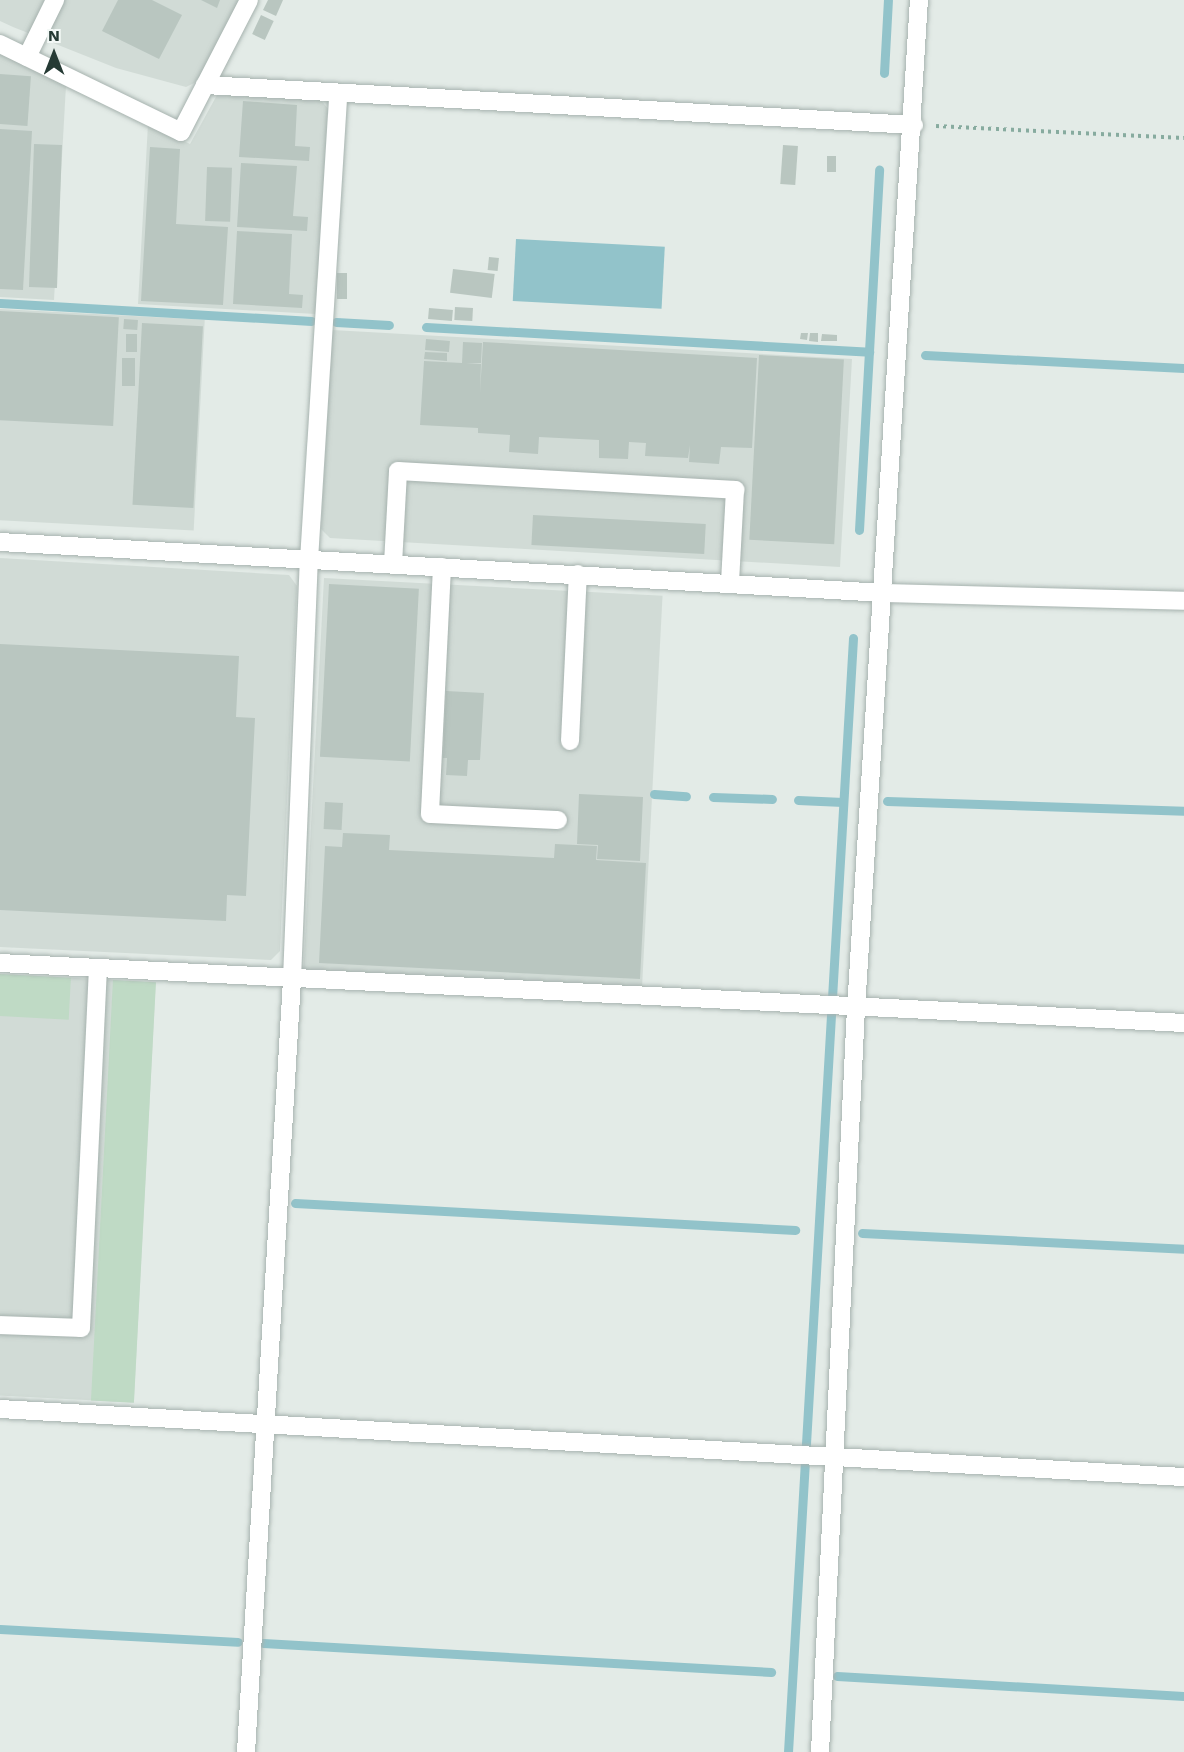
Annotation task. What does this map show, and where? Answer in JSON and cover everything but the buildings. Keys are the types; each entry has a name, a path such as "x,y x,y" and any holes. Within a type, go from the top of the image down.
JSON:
{"street":[{"path":"27,57 55,0"},
{"path":"0,44 181,132 249,0"},
{"path":"820,1752 828,1457 851,1008 884,593 914,125 919,0"},
{"path":"205,85 914,125"},
{"path":"246,1752 292,980 309,560 338,94"},
{"path":"393,564 398,471 410,471 735,490 730,583"},
{"path":"0,542 884,593 1184,602"},
{"path":"442,567 430,814 558,820"},
{"path":"570,741 579,574"},
{"path":"0,963 818,1007 1184,1023"},
{"path":"0,1324 81,1328 98,968"},
{"path":"0,1409 1184,1477"}],"path":[{"path":"914,125 1184,138"}],"shaded area":[{"path":"0,0 239,0 198,81 186,87 116,68 0,21"},
{"path":"0,53 66,85 54,300 0,297"},
{"path":"217,95 321,100 328,109 316,314 138,304 148,124 190,144"},
{"path":"0,309 205,320 194,530 0,520"},
{"path":"332,330 852,359 840,567 330,538 321,529"},
{"path":"0,558 289,575 297,586 280,951 271,960 0,947"},
{"path":"324,578 663,596 642,987 303,969"},
{"path":"0,974 156,982 134,1403 0,1396"}],"green space":[{"path":"0,974 71,978 69,1020 0,1016"},
{"path":"113,980 156,982 134,1403 91,1400"}],"water":[{"path":"516,239 665,247 662,309 513,301"}],"waterway":[{"path":"884,73 888,0"},
{"path":"859,530 879,170"},
{"path":"0,303 311,321"},
{"path":"336,322 389,325"},
{"path":"426,327 869,352"},
{"path":"925,355 1184,368"},
{"path":"788,1752 853,638"},
{"path":"654,794 686,796"},
{"path":"713,797 772,799"},
{"path":"798,800 843,802"},
{"path":"887,801 1184,811"},
{"path":"295,1203 795,1230"},
{"path":"862,1233 1184,1249"},
{"path":"0,1629 238,1642"},
{"path":"263,1643 771,1672"},
{"path":"837,1676 1184,1696"}]}
